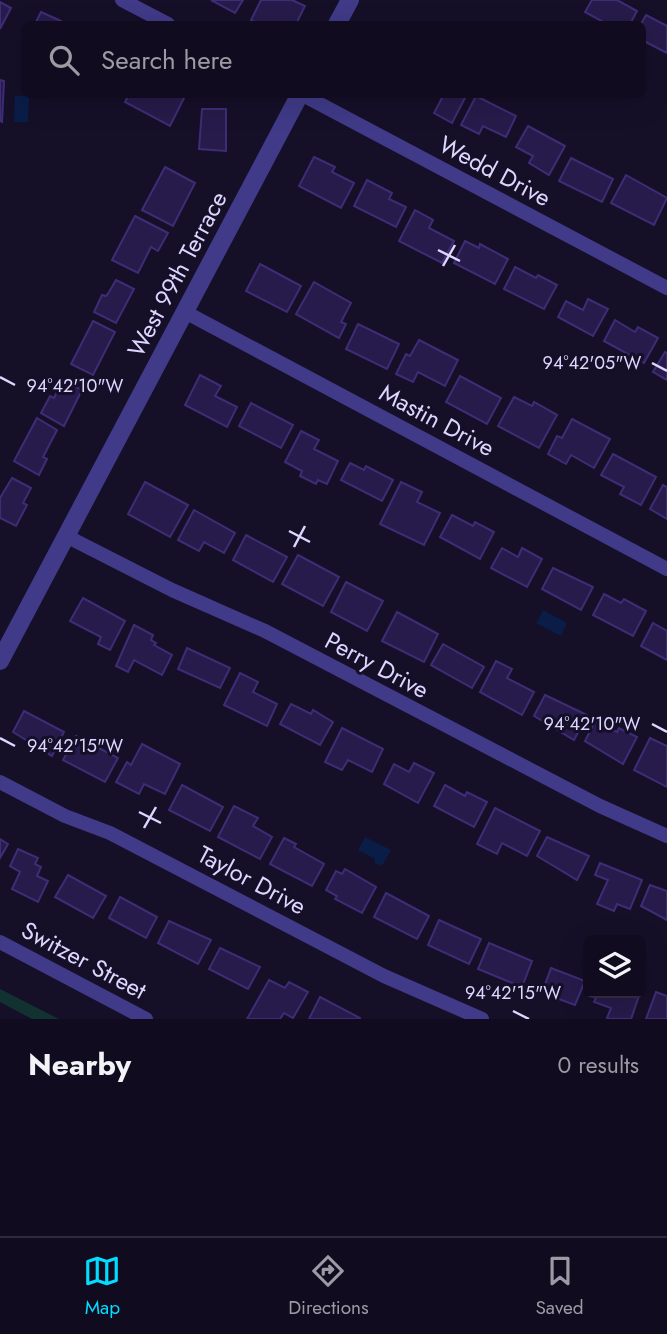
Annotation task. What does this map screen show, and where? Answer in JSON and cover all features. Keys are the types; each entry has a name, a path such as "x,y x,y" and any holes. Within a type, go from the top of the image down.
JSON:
{"street":[{"path":"122,0 162,21"},
{"path":"339,21 350,0"},
{"name":"West 99th Terrace","path":"0,661 298,98"},
{"name":"Wedd Drive","path":"308,98 667,288"},
{"name":"Mastin Drive","path":"185,312 667,569"},
{"name":"Perry Drive","path":"66,536 172,590 265,631 600,806 667,836"},
{"name":"Taylor Drive","path":"0,782 65,816 110,833 384,976 482,1019"},
{"name":"Switzer Street","path":"0,942 146,1019"}],"green space":[{"path":"0,989 59,1019 32,1019 0,1002"}],"water":[{"path":"15,96 29,98 28,122 14,122"},
{"path":"543,610 567,623 561,636 536,623"},
{"path":"365,837 391,850 380,866 375,863 375,859 358,850"}],"building":[{"path":"211,0 243,0 235,13"},
{"path":"261,0 292,0 305,6 298,21 251,20"},
{"path":"592,0 617,0 637,11 632,21 602,21 585,12"},
{"path":"0,2 11,8 0,29"},
{"path":"41,12 61,21 36,21"},
{"path":"646,15 667,26 667,53 646,42 646,21 643,21"},
{"path":"0,80 4,81 2,122 0,121"},
{"path":"127,98 184,98 170,126 125,102"},
{"path":"442,98 465,98 452,123 434,113"},
{"path":"475,98 516,116 506,137 483,126 479,134 461,125"},
{"path":"202,109 226,109 226,151 199,149"},
{"path":"528,126 565,146 549,175 529,163 533,156 516,147"},
{"path":"314,157 335,167 332,172 354,183 341,208 299,186"},
{"path":"571,158 613,179 602,202 559,181"},
{"path":"165,167 195,183 173,226 142,210"},
{"path":"626,175 667,198 654,225 611,203"},
{"path":"367,180 392,193 389,199 406,207 396,227 354,206"},
{"path":"415,210 433,220 429,228 454,241 442,263 399,241"},
{"path":"135,216 168,233 158,251 151,247 138,273 112,260"},
{"path":"465,241 479,248 480,244 508,259 495,284 454,263"},
{"path":"260,264 301,286 287,312 246,291"},
{"path":"515,267 557,285 544,309 504,289"},
{"path":"116,280 134,289 116,323 94,312 102,295 106,296"},
{"path":"314,282 351,303 341,322 346,324 339,338 296,314"},
{"path":"588,299 608,309 593,336 558,317 566,301 583,310"},
{"path":"615,320 635,332 638,327 658,338 644,363 604,341"},
{"path":"93,321 115,332 93,375 71,364"},
{"path":"358,324 399,344 387,369 346,349"},
{"path":"419,340 458,360 445,386 418,372 413,382 396,374 406,354 410,356"},
{"path":"665,352 667,353 667,380 653,372"},
{"path":"200,375 221,386 215,396 237,407 227,427 185,405"},
{"path":"460,376 501,398 487,424 446,402"},
{"path":"63,380 82,390 64,426 41,413 50,396 54,398"},
{"path":"514,397 532,406 534,402 557,415 539,448 498,426"},
{"path":"251,403 293,425 281,448 239,426"},
{"path":"37,418 57,430 43,457 47,459 39,475 14,461"},
{"path":"572,419 610,439 594,468 571,455 566,464 548,454 557,436 562,438"},
{"path":"301,431 319,440 314,449 338,461 327,484 318,480 316,484 300,476 302,471 285,462"},
{"path":"613,454 656,477 641,505 620,494 624,487 601,475"},
{"path":"350,463 364,470 366,466 393,480 382,501 341,480"},
{"path":"12,478 31,488 23,503 27,505 16,526 0,518 0,498"},
{"path":"145,482 188,505 170,537 128,514"},
{"path":"401,482 422,492 417,502 440,513 424,545 380,524"},
{"path":"663,485 667,487 667,519 650,509"},
{"path":"194,510 235,533 224,553 204,542 199,551 178,540"},
{"path":"452,515 473,526 475,522 494,532 480,559 440,537"},
{"path":"246,535 287,557 273,582 233,560"},
{"path":"502,548 518,557 522,548 542,559 527,587 491,568"},
{"path":"298,555 339,577 323,606 282,584"},
{"path":"553,568 593,587 581,610 542,589"},
{"path":"346,582 383,601 367,631 331,612"},
{"path":"604,594 621,603 624,599 646,611 633,636 593,615"},
{"path":"83,598 125,621 110,650 98,644 101,637 70,621"},
{"path":"397,612 438,634 424,662 382,641"},
{"path":"653,623 667,631 667,660 641,646"},
{"path":"134,625 153,635 151,640 156,643 154,645 172,655 162,675 134,660 128,672 116,666"},
{"path":"443,644 484,667 472,688 431,665"},
{"path":"187,648 230,668 220,688 178,669"},
{"path":"496,661 512,669 507,678 534,692 522,715 480,692"},
{"path":"240,673 258,682 253,692 277,704 267,726 224,705"},
{"path":"545,695 587,715 574,740 534,716"},
{"path":"291,704 311,714 313,710 333,722 320,745 280,724"},
{"path":"24,711 64,732 52,756 13,732"},
{"path":"595,721 617,732 619,728 637,737 623,764 585,741"},
{"path":"342,728 383,749 372,772 348,760 342,770 325,762"},
{"path":"76,736 118,758 105,782 63,760"},
{"path":"650,738 667,746 667,787 634,770"},
{"path":"142,744 180,764 165,794 144,784 139,794 116,782 127,762 131,765"},
{"path":"414,763 434,773 418,803 384,784 394,764 409,772"},
{"path":"182,785 223,807 210,831 169,810"},
{"path":"445,785 465,796 467,792 487,802 474,827 434,806"},
{"path":"234,806 258,818 253,826 272,837 260,859 218,837"},
{"path":"495,808 540,831 527,856 502,843 497,854 477,844"},
{"path":"547,837 589,856 577,880 537,856"},
{"path":"284,838 324,864 312,886 270,864"},
{"path":"0,839 8,844 0,858"},
{"path":"18,849 38,858 35,864 41,867 37,876 48,881 38,902 12,889 20,872 10,866"},
{"path":"600,863 642,880 630,909 617,904 614,911 597,904 608,880 595,875"},
{"path":"345,869 376,887 362,913 335,899 337,896 326,890 336,871 342,874"},
{"path":"68,875 106,896 93,918 55,897"},
{"path":"650,885 667,891 667,920 641,906"},
{"path":"386,893 429,916 417,939 374,917"},
{"path":"120,897 157,917 146,938 109,918"},
{"path":"439,920 481,939 469,964 428,945"},
{"path":"169,921 211,940 198,964 158,943"},
{"path":"489,943 532,961 522,987 478,969"},
{"path":"220,948 260,967 248,989 209,969"},
{"path":"551,968 583,980 575,1005 542,993"},
{"path":"269,980 285,988 289,982 308,992 293,1018 284,1013 280,1019 247,1019"},
{"path":"656,992 667,996 667,1019 646,1019"},
{"path":"320,997 360,1018 360,1019 309,1019"},
{"path":"596,998 638,998 631,1019 607,1018 611,1008 594,1002"}]}
